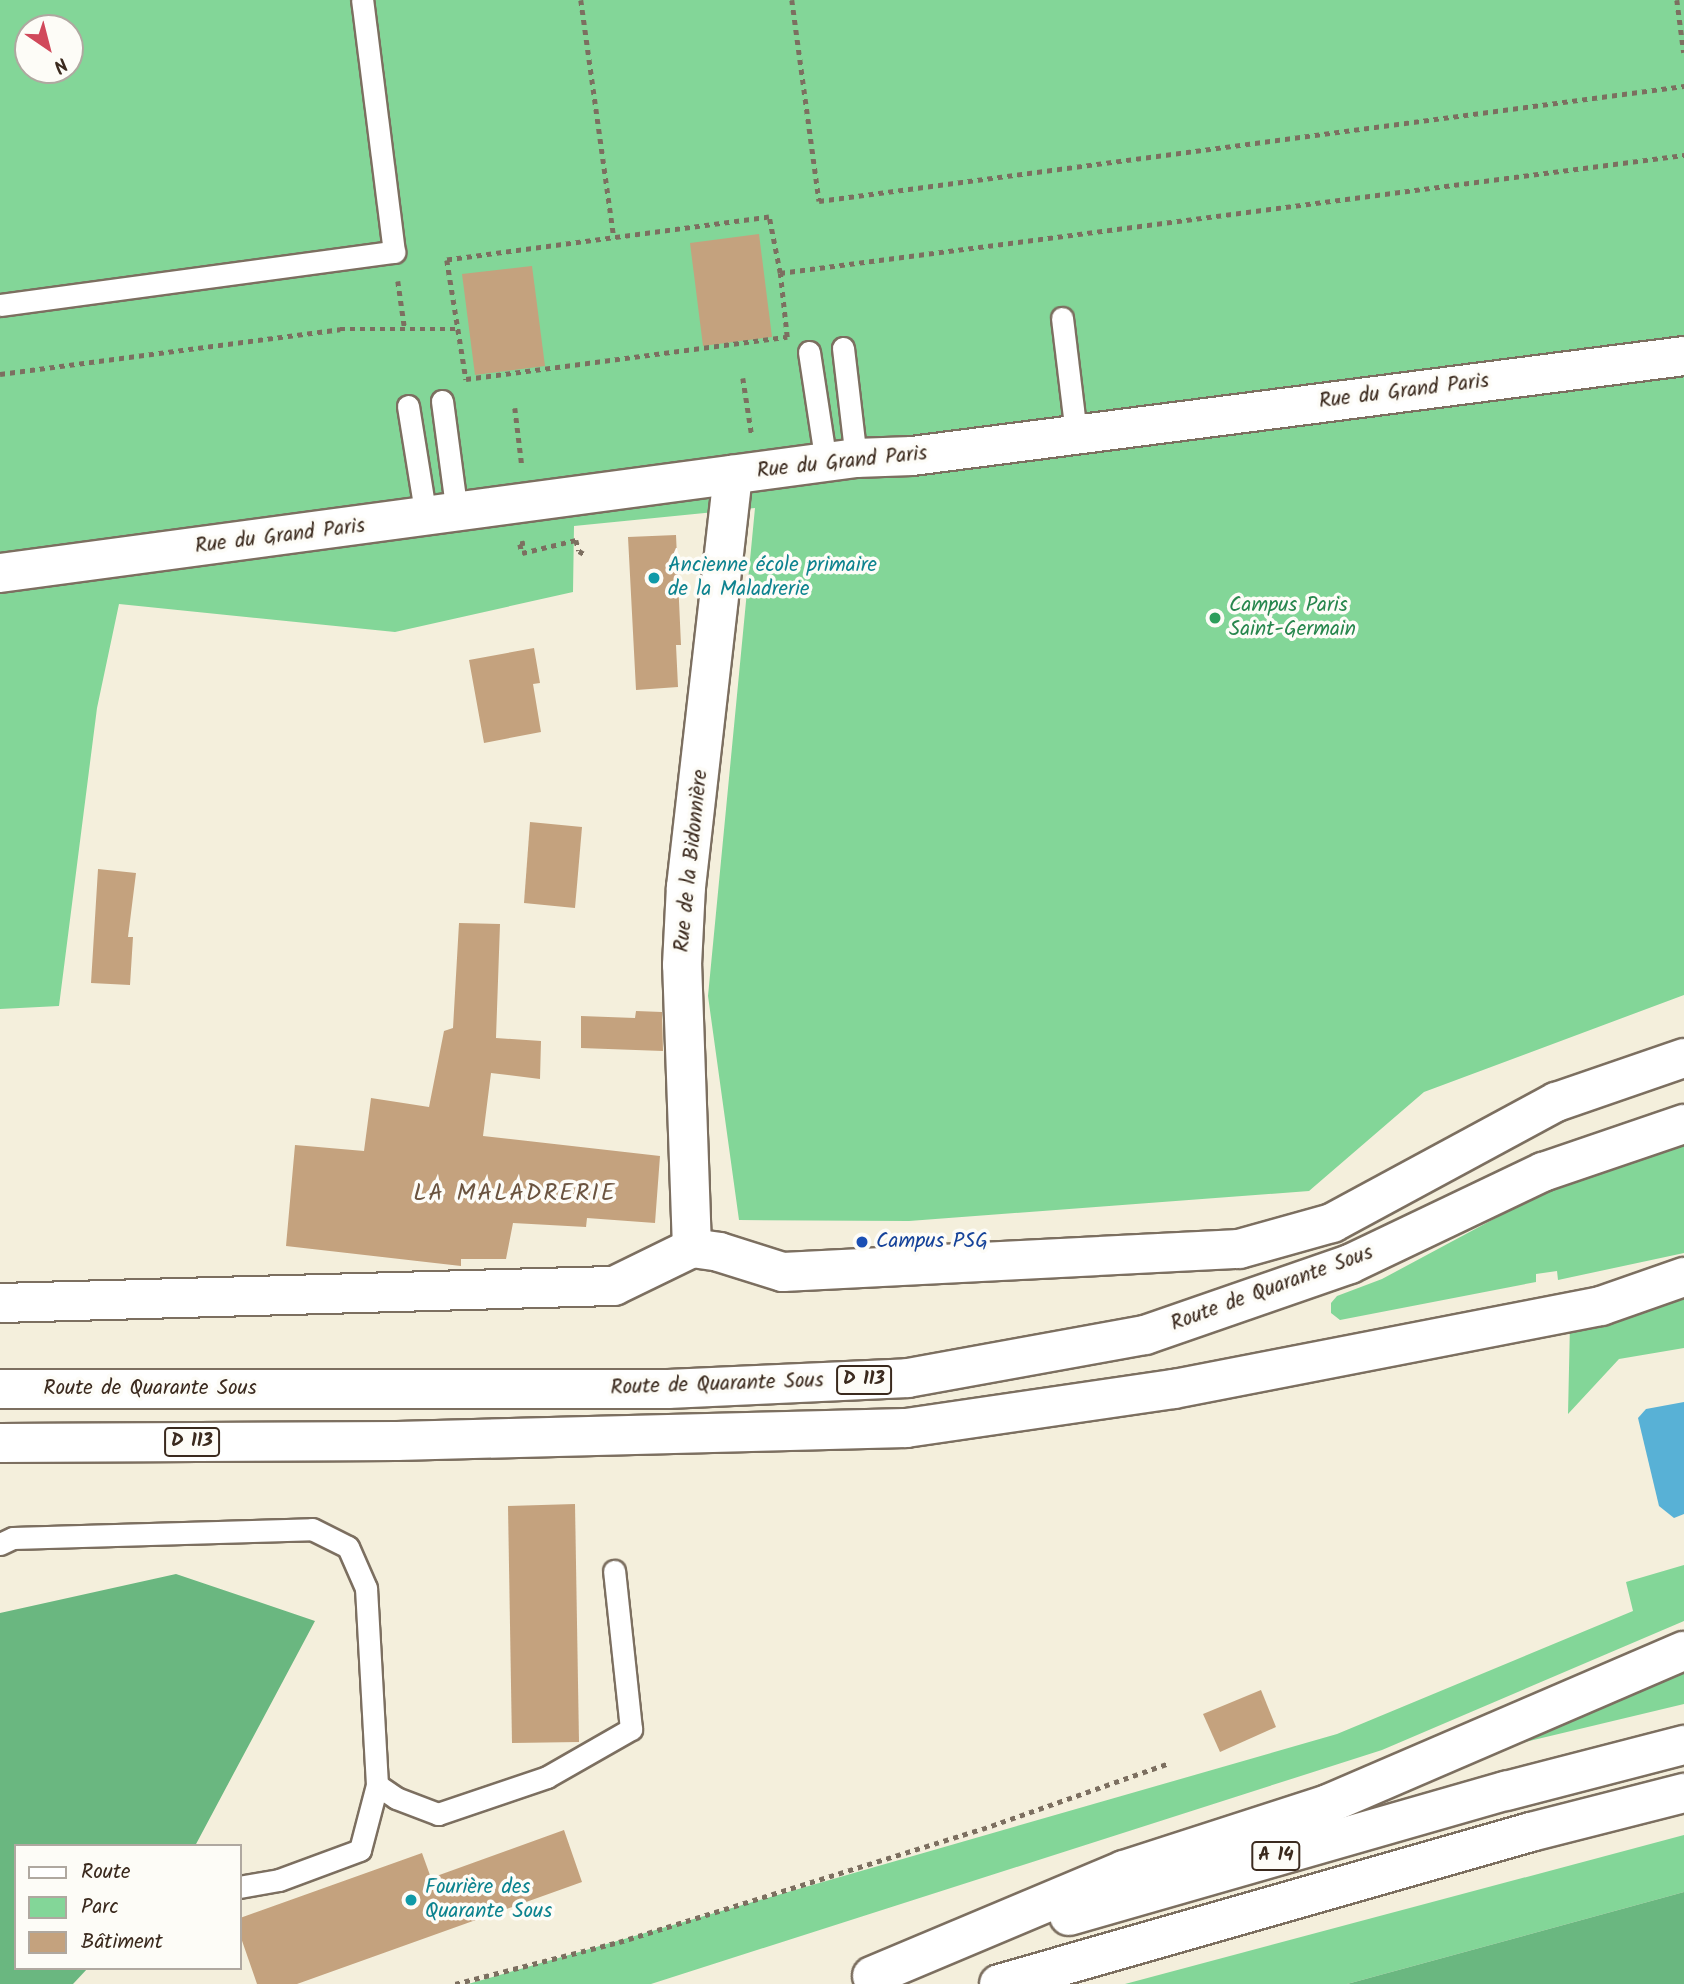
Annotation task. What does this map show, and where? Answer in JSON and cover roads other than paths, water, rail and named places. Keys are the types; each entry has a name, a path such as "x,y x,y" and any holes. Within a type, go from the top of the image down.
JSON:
{"main road":[{"name":"Rue du Grand Paris","path":"0,573 841,461 912,456 1684,356"},
{"name":"Rue de la Bidonnière","path":"692,1248 682,965 686,887 733,475"},
{"path":"0,1303 302,1292 614,1286 692,1248 719,1252 783,1272 1239,1250 1332,1223 1556,1102 1684,1058"},
{"name":"Route de Quarante Sous","path":"0,1389 668,1389 908,1378 1145,1335 1350,1264 1543,1172 1684,1124"},
{"name":"D 113","path":"0,1443 397,1441 906,1428 1174,1389 1601,1306 1684,1277"},
{"path":"0,1452 45,1444"},
{"path":"860,1980 1124,1870 1328,1804 1684,1651"},
{"name":"A 14","path":"860,1980 1172,1885 1684,1745"},
{"name":"A 14","path":"999,1984 1517,1835 1684,1793"}],"lane":[{"path":"0,304 394,252 362,0"},
{"path":"1062,318 1076,434"},
{"path":"841,461 844,348"},
{"path":"808,352 841,461"},
{"path":"441,515 442,401"},
{"path":"408,405 441,515"},
{"path":"0,1544 13,1538 312,1528 348,1546 366,1588 377,1785 360,1850 279,1880 242,1887"},
{"path":"377,1785 396,1798 438,1814 547,1777 632,1729 614,1572"}],"water":[{"path":"1684,1402 1684,1514 1674,1518 1659,1506 1638,1418 1646,1409"}],"place":[{"name":"Ancienne école primaire de la Maladrerie","path":"654,578"},
{"name":"Campus Paris Saint-Germain","path":"1215,618"},
{"name":"Campus PSG","path":"862,1242"},
{"name":"Fourière des Quarante Sous","path":"411,1900"}],"district":[{"name":"LA MALADRERIE","path":"515,1194"}]}
